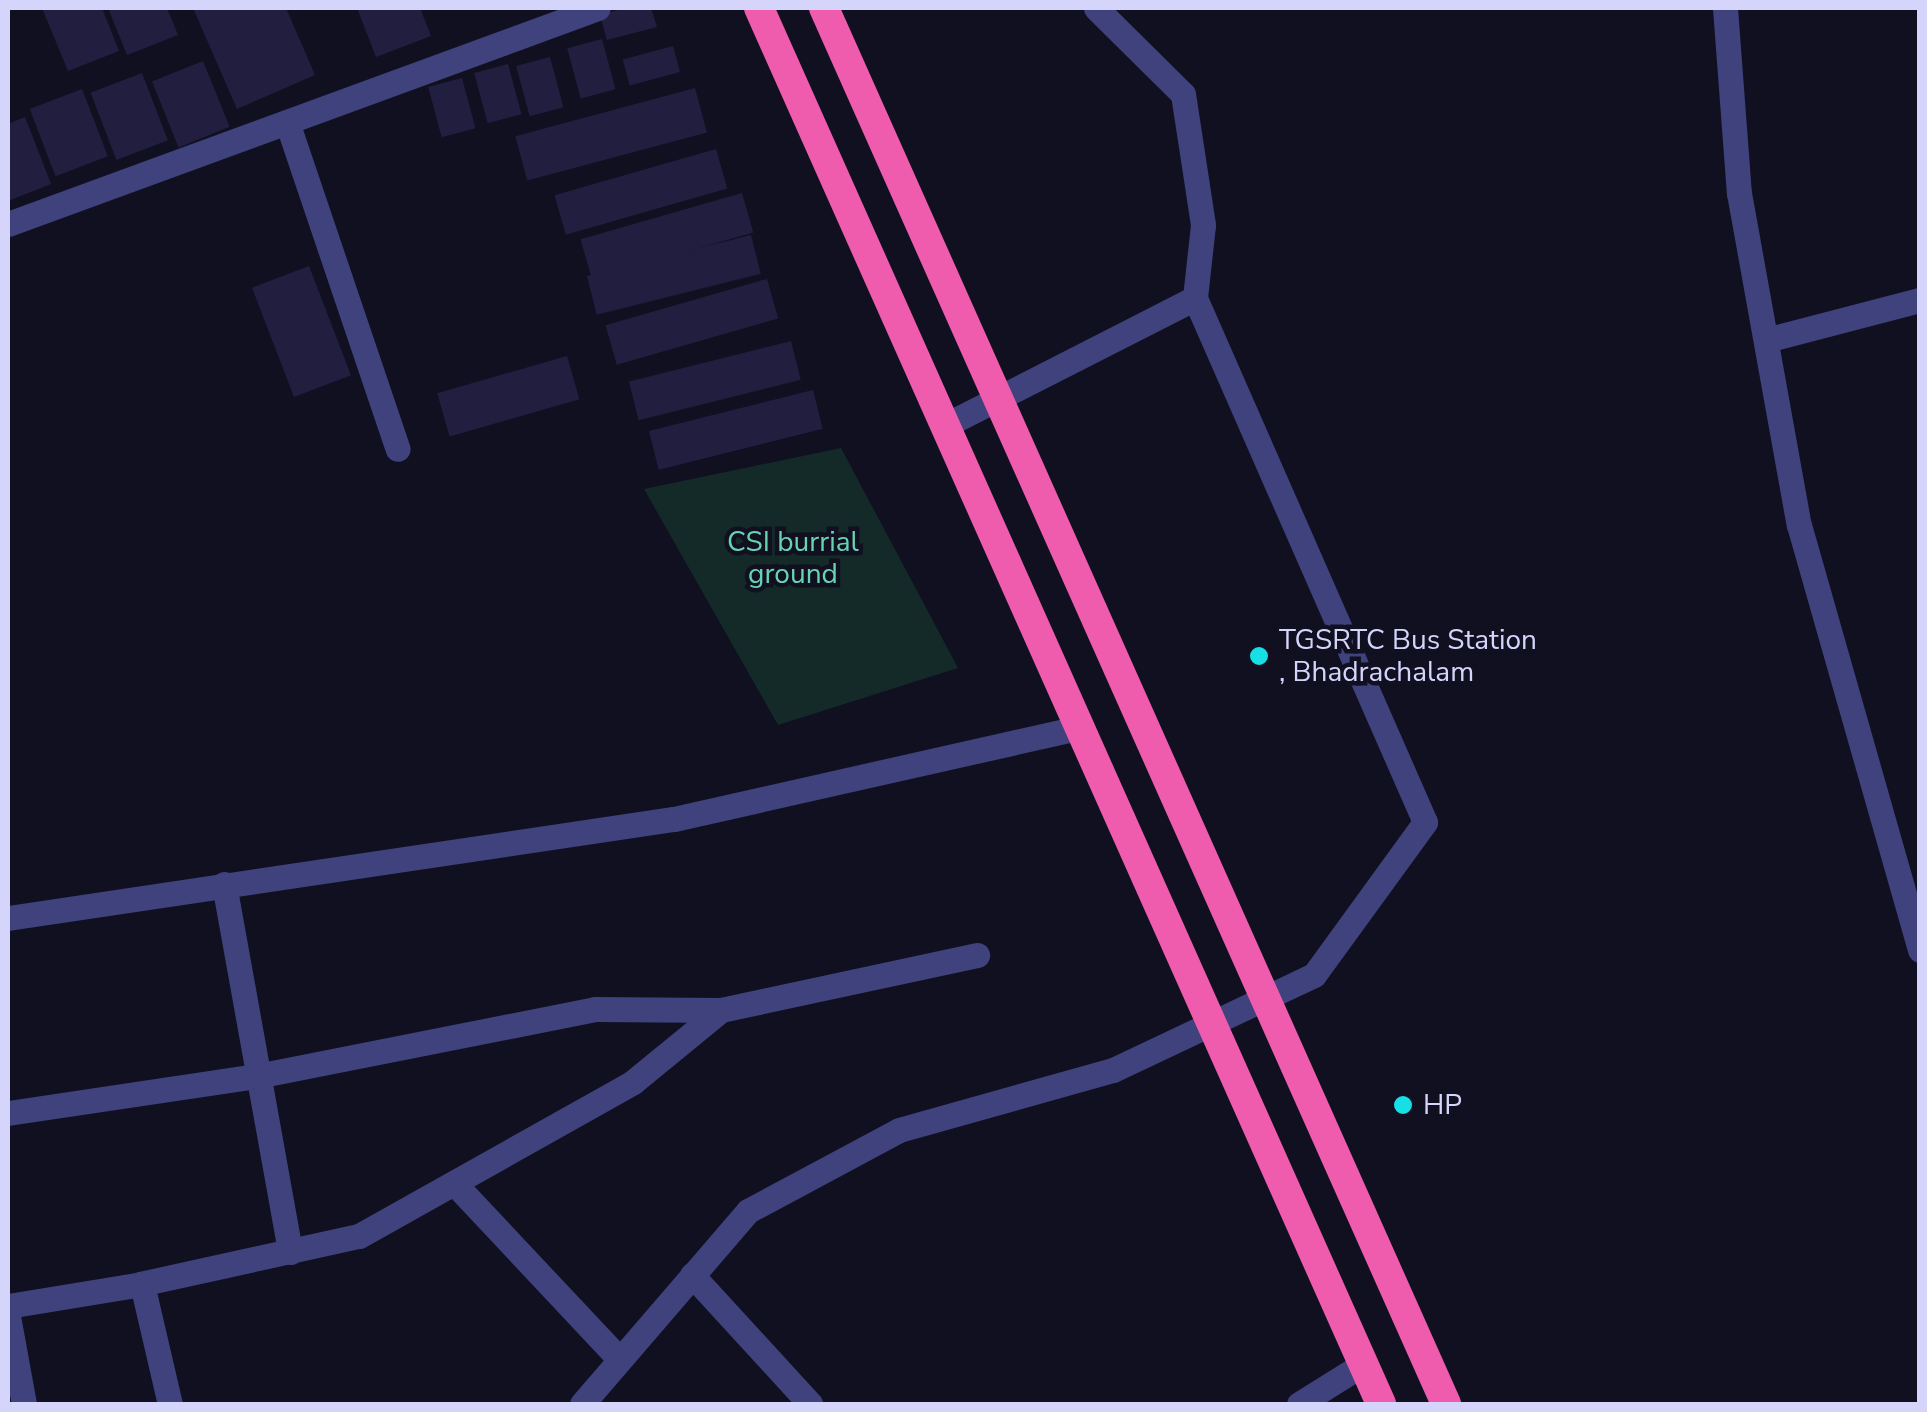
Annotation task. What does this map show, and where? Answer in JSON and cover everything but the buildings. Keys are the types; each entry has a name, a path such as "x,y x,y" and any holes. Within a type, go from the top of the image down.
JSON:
{"highway":[{"path":"759,8 1381,1404"},
{"path":"824,8 1446,1404"}],"street":[{"path":"8,224 598,8"},
{"path":"582,1404 748,1211 899,1130 1114,1070 1210,1016 1314,975 1424,822 1195,298 1203,225 1183,94 1096,8"},
{"path":"1725,8 1739,193 1799,525 1920,950"},
{"path":"287,122 398,449"},
{"path":"946,425 1001,401 1195,298"},
{"path":"1766,340 1920,300"},
{"path":"8,918 674,819 1081,727"},
{"path":"224,884 290,1252"},
{"path":"8,1112 257,1076 595,1008 721,1010 977,955"},
{"path":"8,1306 140,1284 359,1236 633,1082 721,1010"},
{"path":"454,1182 618,1359"},
{"path":"692,1275 810,1404"},
{"path":"140,1284 170,1404"},
{"path":"8,1316 24,1404"},
{"path":"1299,1404 1363,1364"}],"green space":[{"name":"CSI burrial ground","path":"841,448 958,668 778,725 644,489"}],"place":[{"name":"TGSRTC Bus Station , Bhadrachalam","path":"1259,656"},
{"name":"HP","path":"1403,1105"}]}
